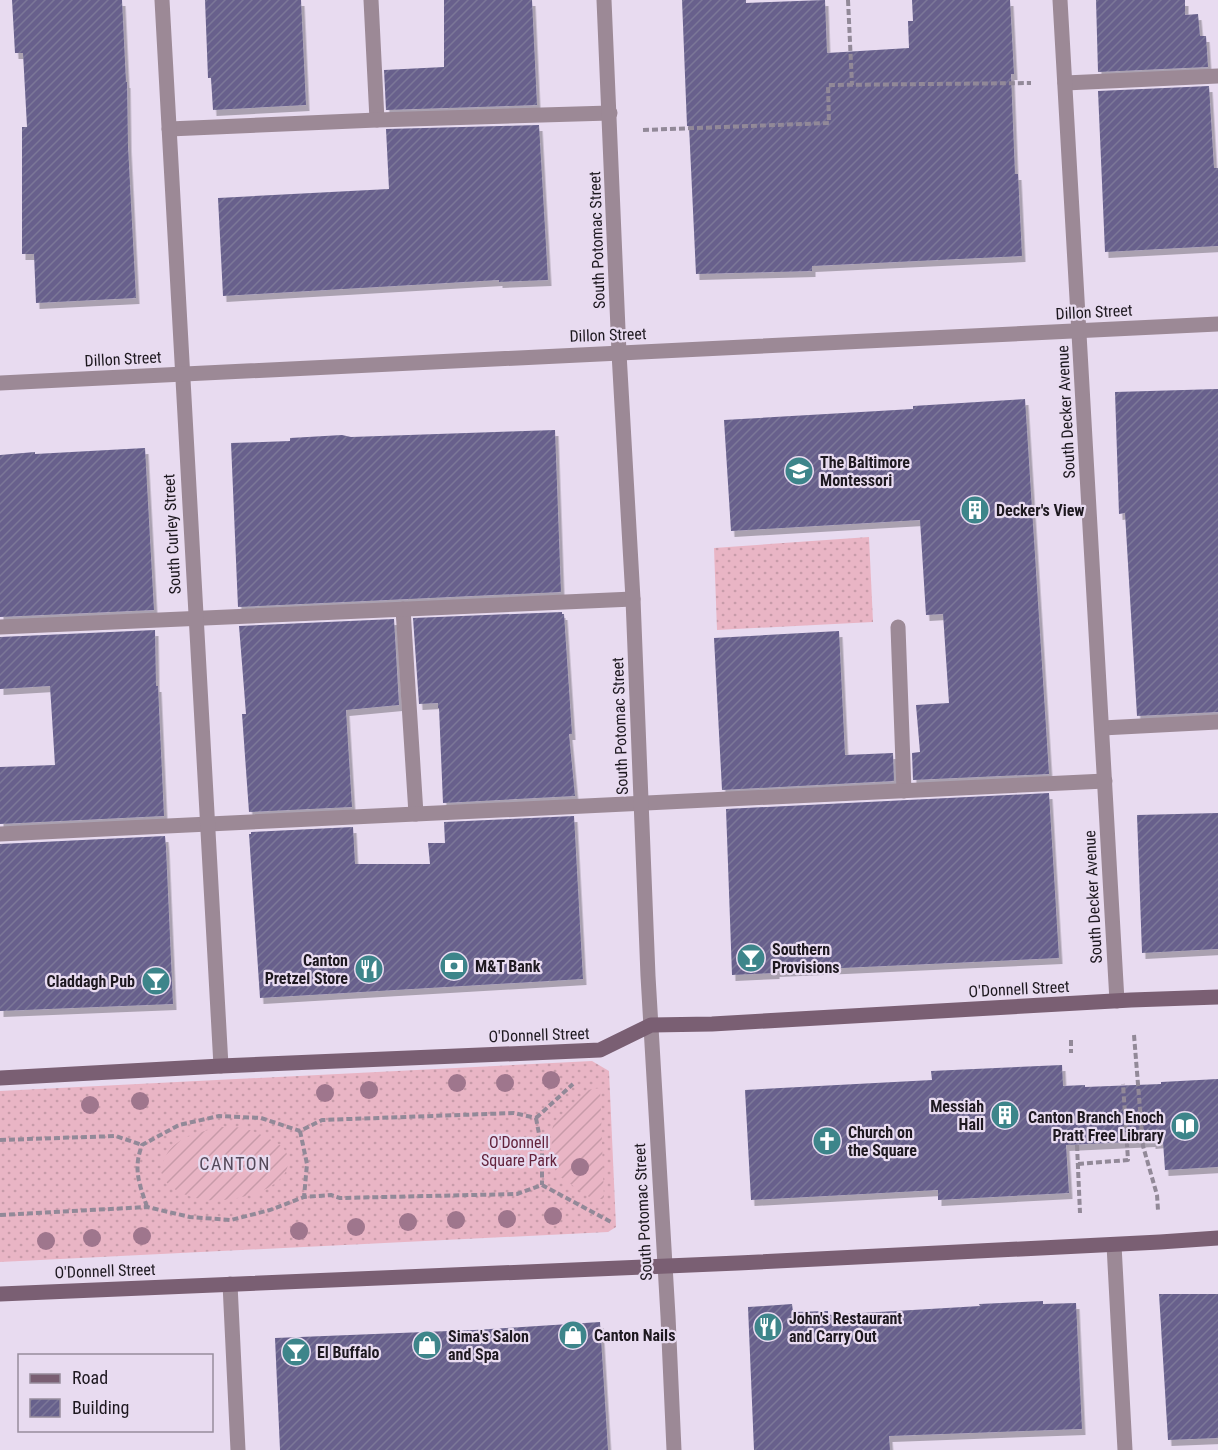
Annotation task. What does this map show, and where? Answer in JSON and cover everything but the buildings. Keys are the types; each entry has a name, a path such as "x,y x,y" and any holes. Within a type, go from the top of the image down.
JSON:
{"street":[{"name":"South Curley Street","path":"162,0 221,1066"},
{"path":"371,0 376,120"},
{"name":"South Potomac Street","path":"604,0 651,1025 674,1450"},
{"name":"South Decker Avenue","path":"1060,0 1117,1001"},
{"path":"1065,83 1218,76"},
{"path":"169,129 610,113"},
{"name":"Dillon Street","path":"0,383 1218,324"},
{"path":"0,627 633,599"},
{"path":"404,609 416,814"},
{"path":"898,627 904,791"},
{"path":"1102,728 1218,722"},
{"path":"0,834 1105,781"},
{"name":"O'Donnell Street","path":"0,1078 600,1050 651,1025 1218,997"},
{"name":"O'Donnell Street","path":"0,1294 664,1266 1218,1238"},
{"path":"1114,1245 1125,1450"},
{"path":"230,1284 238,1450"}],"path":[{"path":"848,0 852,85"},
{"path":"610,131 829,123 828,85 1065,83"},
{"path":"1134,1035 1143,1146 1157,1195 1158,1211"},
{"path":"1071,1040 1071,1053"},
{"path":"536,1118 575,1082"},
{"path":"1078,1164 1128,1160 1123,1084"},
{"path":"147,1207 137,1175 137,1157 142,1145 179,1125 219,1116 261,1118 300,1131 322,1120 514,1113 536,1118"},
{"path":"536,1118 542,1149 542,1185"},
{"path":"300,1131 307,1164 304,1197"},
{"path":"0,1140 116,1136 142,1145"},
{"path":"1077,1145 1080,1213"},
{"path":"0,1215 147,1207 190,1217 231,1220 270,1210 304,1197 517,1194 542,1185 613,1223"}],"green space":[{"path":"869,537 873,622 717,630 714,548"},
{"name":"O'Donnell Square Park","path":"592,1061 609,1071 616,1227 608,1232 0,1262 0,1091"},
{"path":"600,1088 604,1199 592,1199 559,1176 553,1166 551,1134 554,1122 587,1090"},
{"path":"218,1127 245,1129 278,1144 288,1157 285,1174 277,1182 254,1194 228,1200 201,1199 176,1190 166,1181 161,1172 163,1161 168,1153 181,1140"}],"place":[{"name":"The Baltimore Montessori","path":"799,471"},
{"name":"Decker's View","path":"975,510"},
{"name":"Southern Provisions","path":"751,958"},
{"name":"M&T Bank","path":"454,966"},
{"name":"Canton Pretzel Store","path":"369,969"},
{"name":"Claddagh Pub","path":"156,981"},
{"name":"Messiah Hall","path":"1005,1115"},
{"name":"Canton Branch Enoch Pratt Free Library","path":"1185,1126"},
{"name":"Church on the Square","path":"827,1141"},
{"name":"John's Restaurant and Carry Out","path":"768,1327"},
{"name":"Canton Nails","path":"573,1335"},
{"name":"Sima's Salon and Spa","path":"427,1345"},
{"name":"El Buffalo","path":"296,1352"}],"district":[{"name":"CANTON","path":"235,1163"}]}
